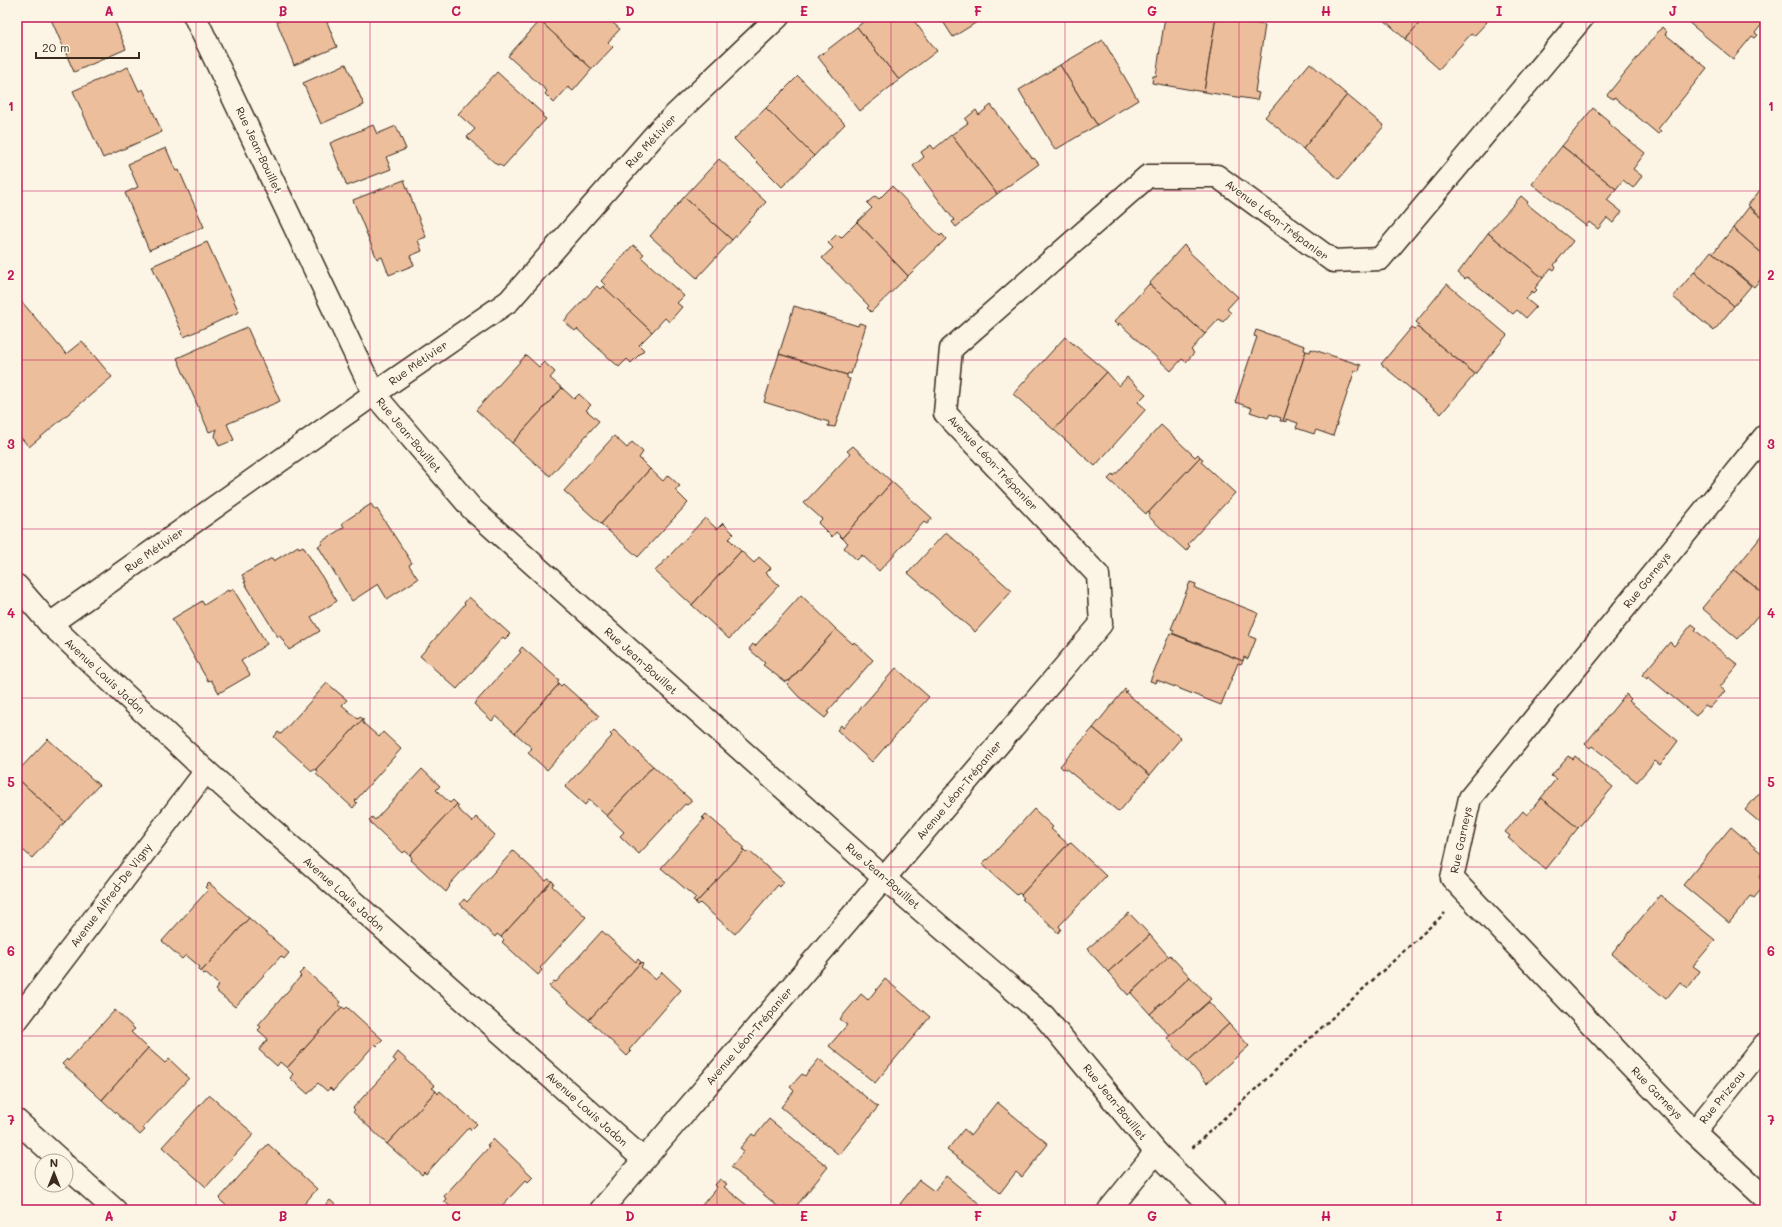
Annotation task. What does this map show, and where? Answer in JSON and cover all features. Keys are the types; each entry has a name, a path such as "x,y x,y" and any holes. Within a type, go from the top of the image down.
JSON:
{"street":[{"name":"Rue Jean-Bouillet","path":"195,17 374,394 473,510 884,878 1044,1016 1164,1160 1214,1210"},
{"name":"Rue Métivier","path":"50,624 374,394 509,301 660,129 778,17"},
{"name":"Avenue Léon-Trépanier","path":"601,1210 1101,624 1098,575 945,412 951,349 1148,176 1217,176 1332,261 1380,259 1583,17"},
{"name":"Rue Garneys","path":"1765,436 1470,798 1452,878 1694,1132 1765,1198"},
{"path":"17,586 50,624"},
{"name":"Avenue Louis Jadon","path":"50,624 206,771 643,1159"},
{"name":"Avenue Alfred-De Vigny","path":"17,1020 206,771"},
{"name":"Rue Prizeau","path":"1694,1132 1765,1044"},
{"path":"17,1121 52,1153"},
{"path":"1109,1210 1164,1160"},
{"path":"74,1173 115,1210"}],"path":[{"path":"1164,1160 1466,893"}],"building":[{"path":"50,17 113,17 126,49 74,72"},
{"path":"289,17 325,17 337,47 294,65 277,22"},
{"path":"543,17 606,17 620,29 608,42 613,47 592,69 540,21"},
{"path":"869,17 911,17 937,51 899,80 857,27"},
{"path":"940,17 985,17 953,37"},
{"path":"1165,17 1216,17 1204,92 1152,83 1153,76 1156,76"},
{"path":"1216,17 1265,25 1255,92 1259,93 1257,100 1204,92"},
{"path":"1381,17 1425,17 1405,39"},
{"path":"1425,17 1481,17 1487,22 1474,36 1471,34 1439,69 1405,39"},
{"path":"1682,17 1756,17 1763,23 1755,33 1758,35 1755,38 1752,36 1733,59"},
{"path":"1756,17 1765,17 1765,20 1763,23"},
{"path":"540,21 592,69 573,91 568,87 554,103 545,94 547,91 508,56"},
{"path":"857,27 899,80 860,111 818,57"},
{"path":"1662,27 1667,32 1665,34 1707,68 1658,129 1661,131 1658,134 1614,97 1613,99 1607,95"},
{"path":"1103,40 1138,100 1097,125 1060,65"},
{"path":"1310,63 1347,95 1303,149 1265,117"},
{"path":"346,64 364,105 321,124 303,83"},
{"path":"1060,65 1097,125 1055,150 1019,90"},
{"path":"128,67 139,91 143,89 162,132 103,158 73,91"},
{"path":"497,72 543,114 542,116 546,119 503,167 499,164 497,165 467,137 475,129 458,114"},
{"path":"798,76 845,124 814,156 766,108"},
{"path":"1347,95 1384,126 1339,179 1303,149"},
{"path":"991,105 1033,159 1034,158 1039,164 997,194 951,135 968,123 965,119 976,110 979,115"},
{"path":"766,108 814,156 782,187 734,139"},
{"path":"1593,108 1609,121 1608,123 1645,153 1633,169 1642,176 1633,188 1623,180 1616,189 1562,146"},
{"path":"373,125 377,134 396,126 406,149 386,157 391,169 347,186 330,143"},
{"path":"951,135 997,194 956,227 952,222 954,220 913,166 924,157 921,152 931,145 934,149"},
{"path":"1562,146 1616,189 1607,200 1622,212 1613,223 1607,218 1598,229 1589,222 1586,226 1532,184"},
{"path":"166,148 176,171 179,170 204,227 149,250 125,193 138,187 128,164"},
{"path":"719,159 766,202 732,240 684,197"},
{"path":"404,180 426,237 418,240 422,251 410,256 414,265 389,275 382,257 377,259 353,200"},
{"path":"1765,184 1765,220 1748,205"},
{"path":"892,186 940,236 942,234 946,239 908,276 857,222 872,208 867,203 875,196 879,199"},
{"path":"1521,196 1528,202 1527,204 1573,241 1554,265 1556,267 1554,270 1551,268 1543,278 1488,233"},
{"path":"684,197 732,240 697,278 650,236"},
{"path":"1749,207 1765,220 1765,256 1733,228"},
{"path":"857,222 908,276 871,312 867,308 869,306 822,258 833,248 828,243 837,234 841,238"},
{"path":"1733,228 1765,256 1765,274 1754,287 1713,253"},
{"path":"1488,233 1543,278 1535,288 1537,290 1534,293 1532,291 1526,299 1536,307 1526,318 1517,310 1513,314 1467,277 1465,279 1458,273"},
{"path":"207,242 239,312 184,337 152,266"},
{"path":"633,245 644,254 641,257 684,296 677,303 682,307 669,322 665,318 652,332 603,287 605,285 601,281"},
{"path":"1184,245 1188,249 1187,250 1238,297 1227,309 1231,313 1223,322 1219,319 1205,334 1149,284"},
{"path":"1711,251 1751,286 1734,306 1694,272"},
{"path":"1694,272 1734,306 1714,331 1673,297"},
{"path":"1149,284 1205,334 1191,350 1194,353 1186,362 1182,359 1171,371 1119,323 1118,326 1114,322"},
{"path":"1447,284 1507,335 1475,374 1417,327 1419,325 1416,322"},
{"path":"597,286 600,289 603,286 652,332 639,345 644,350 631,363 627,359 619,367 577,329 575,331 564,321"},
{"path":"22,302 66,354 82,341 112,377 29,447 17,433 17,307"},
{"path":"794,306 858,326 859,323 866,325 851,374 848,373 847,375 779,354"},
{"path":"247,327 280,401 227,424 234,440 219,446 215,436 217,429 209,432 177,358"},
{"path":"1412,327 1415,329 1417,327 1475,374 1441,414 1381,364"},
{"path":"1256,330 1305,346 1304,350 1306,351 1283,421 1280,421 1281,418 1270,414 1268,418 1250,412 1252,408 1235,402 1257,337 1254,336"},
{"path":"1065,337 1107,372 1054,430 1013,394"},
{"path":"1311,349 1361,365 1359,371 1355,370 1333,436 1316,430 1314,434 1296,428 1298,423 1286,419 1286,422 1283,421 1306,351 1310,352"},
{"path":"779,354 847,375 847,378 850,379 835,427 828,426 829,422 764,402"},
{"path":"526,355 539,367 544,362 555,372 550,378 562,388 512,443 476,410"},
{"path":"1107,372 1119,386 1127,377 1146,394 1138,402 1146,409 1095,466 1054,430"},
{"path":"562,388 574,399 579,394 591,405 586,410 599,421 550,476 512,443"},
{"path":"1161,425 1195,457 1198,454 1200,457 1146,514 1108,479 1113,474 1114,476"},
{"path":"614,436 627,448 632,442 643,452 639,458 650,469 601,524 564,491"},
{"path":"853,446 892,482 842,538 836,532 832,537 818,523 822,519 804,503 850,454 847,451"},
{"path":"1200,457 1203,459 1201,462 1235,493 1188,544 1190,546 1186,551 1148,516 1150,514 1149,512"},
{"path":"650,469 663,481 668,475 680,486 675,490 688,503 638,557 601,524"},
{"path":"892,482 932,518 927,524 924,522 879,571 862,555 857,560 844,548 848,543 842,538"},
{"path":"371,504 375,510 377,509 412,563 409,565 418,579 387,599 378,584 352,601 318,546 322,544 321,542 344,527 342,523"},
{"path":"705,518 717,529 723,523 734,534 729,539 741,551 692,605 655,571"},
{"path":"946,532 1012,591 975,632 908,573"},
{"path":"1765,532 1765,595 1734,570"},
{"path":"298,546 299,548 303,546 337,601 311,617 320,631 289,650 280,636 278,637 244,582 246,582 242,575 272,558 274,561"},
{"path":"741,551 754,563 759,557 771,568 766,573 779,585 729,639 692,605"},
{"path":"1734,570 1765,595 1765,607 1738,639 1702,608"},
{"path":"1190,582 1196,584 1195,588 1258,613 1249,636 1256,639 1248,659 1244,657 1243,661 1172,633 1174,630 1171,629"},
{"path":"233,589 267,644 241,661 250,675 219,693 211,680 208,681 172,619 202,601 204,605 228,590 229,592"},
{"path":"801,595 836,629 790,680 785,682 763,665 765,663 749,649 753,644 755,646"},
{"path":"469,597 510,634 505,639 503,637 457,689 420,656 465,604 464,603"},
{"path":"1692,624 1697,628 1695,630 1738,665 1720,687 1725,691 1710,708 1705,705 1696,716 1648,677 1647,679 1642,675 1670,642 1674,646"},
{"path":"836,629 853,644 854,642 873,660 827,712 829,713 825,718 799,697 787,684"},
{"path":"1170,633 1243,661 1241,664 1238,663 1221,705 1157,680 1156,683 1150,681"},
{"path":"522,647 559,680 557,682 559,684 515,733 496,716 492,721 474,704 521,652 519,651"},
{"path":"896,668 929,697 872,762 837,730 841,725 843,728"},
{"path":"327,683 347,700 342,705 358,719 360,717 363,719 316,769 312,771 274,737 278,732 281,734"},
{"path":"559,684 561,686 563,684 599,716 595,721 593,720 547,770 528,753 532,748 515,733"},
{"path":"1125,689 1127,691 1125,692 1181,738 1150,775 1093,728"},
{"path":"1626,694 1631,699 1629,701 1678,741 1660,765 1655,761 1637,782 1592,746 1590,748 1585,744"},
{"path":"363,719 363,723 379,737 383,732 401,749 355,801 357,803 353,808 316,774 318,772 316,769"},
{"path":"1093,728 1150,775 1119,812 1065,768 1063,769 1060,766"},
{"path":"614,730 653,766 607,816 589,800 585,805 565,787 612,736 610,734"},
{"path":"48,739 99,785 65,822 17,778 17,772"},
{"path":"1568,756 1573,759 1575,756 1613,787 1578,828 1541,798 1556,779 1551,776"},
{"path":"653,766 692,801 687,805 685,804 639,854 620,836 624,832 607,816"},
{"path":"422,769 440,786 436,790 450,803 453,800 457,804 410,855 405,851 403,853 369,821 372,817 375,820"},
{"path":"17,778 65,822 32,858 17,845"},
{"path":"1765,786 1765,827 1745,810"},
{"path":"1541,798 1578,828 1545,869 1508,838 1510,836 1505,832 1523,811 1527,815"},
{"path":"457,804 459,806 457,808 472,822 476,817 495,835 449,885 450,886 446,892 411,860 412,858 410,855"},
{"path":"1034,809 1053,827 1051,829 1068,844 1021,895 1019,893 1017,895 982,864 987,859 988,860"},
{"path":"706,814 744,847 742,849 744,851 696,903 693,901 696,898 661,868 704,819 702,818"},
{"path":"1731,827 1765,856 1765,870 1759,877 1765,885 1754,898 1751,896 1729,923 1683,885"},
{"path":"1070,842 1106,876 1059,926 1061,929 1058,933 1022,899 1024,898 1021,895"},
{"path":"513,851 546,881 548,879 552,881 501,937 497,934 495,937 460,904 464,899 467,902"},
{"path":"744,851 746,853 749,851 784,882 780,887 778,885 735,934 700,903 698,905 696,903"},
{"path":"552,881 554,883 552,886 586,917 540,968 542,970 538,975 502,942 504,940 501,937"},
{"path":"209,883 249,918 201,972 198,970 200,967 186,955 182,959 162,941 208,890 205,887"},
{"path":"1660,895 1715,940 1693,966 1700,971 1688,988 1680,982 1666,999 1612,954"},
{"path":"1129,913 1150,935 1108,972 1087,949"},
{"path":"249,918 289,953 284,959 281,956 235,1007 215,990 219,985 205,973 203,974 201,972"},
{"path":"602,931 636,962 638,959 641,962 589,1020 549,986 554,981 556,982"},
{"path":"1150,935 1169,957 1128,995 1108,972"},
{"path":"1170,955 1190,977 1150,1014 1131,993"},
{"path":"641,962 643,964 641,967 655,979 662,972 681,990 629,1050 631,1052 627,1056 589,1020"},
{"path":"304,969 341,1002 339,1005 342,1007 287,1068 280,1062 277,1066 259,1050 268,1039 258,1030 261,1027 258,1025 301,976 299,974"},
{"path":"1190,977 1211,999 1170,1036 1150,1014"},
{"path":"885,979 930,1017 875,1083 829,1046 847,1025 840,1019 861,994 868,1000"},
{"path":"1209,1002 1229,1024 1188,1061 1167,1038"},
{"path":"342,1007 345,1009 347,1007 383,1040 377,1046 375,1044 333,1091 330,1088 327,1091 318,1083 308,1094 290,1078 293,1074 287,1068"},
{"path":"115,1010 135,1029 131,1032 148,1048 102,1100 62,1064 67,1059 68,1061"},
{"path":"1229,1024 1249,1046 1207,1083 1188,1061"},
{"path":"148,1048 165,1063 169,1059 189,1078 143,1128 145,1130 140,1135 102,1100"},
{"path":"398,1052 435,1086 432,1088 436,1091 387,1144 353,1112 355,1110 353,1108 396,1061 393,1059"},
{"path":"819,1059 878,1107 839,1155 781,1107 794,1091 790,1087 802,1074 805,1076"},
{"path":"436,1091 438,1094 440,1091 477,1124 471,1130 469,1127 426,1174 424,1172 422,1175 387,1144"},
{"path":"209,1095 254,1134 206,1187 162,1147"},
{"path":"997,1102 1048,1144 1022,1177 1016,1172 1000,1193 974,1170 947,1150 964,1129 971,1135"},
{"path":"769,1119 828,1167 793,1210 782,1210 731,1167 744,1151 740,1148 752,1134 755,1136"},
{"path":"493,1139 533,1177 528,1182 526,1180 498,1210 454,1210 444,1201 446,1199 444,1196 489,1147 487,1145"},
{"path":"268,1144 317,1189 299,1210 231,1210 219,1199"},
{"path":"946,1176 987,1210 907,1210 900,1204 919,1180 934,1191"},
{"path":"720,1179 727,1184 724,1187 753,1210 698,1210 717,1187 715,1185"},
{"path":"330,1200 341,1210 321,1210"}]}
